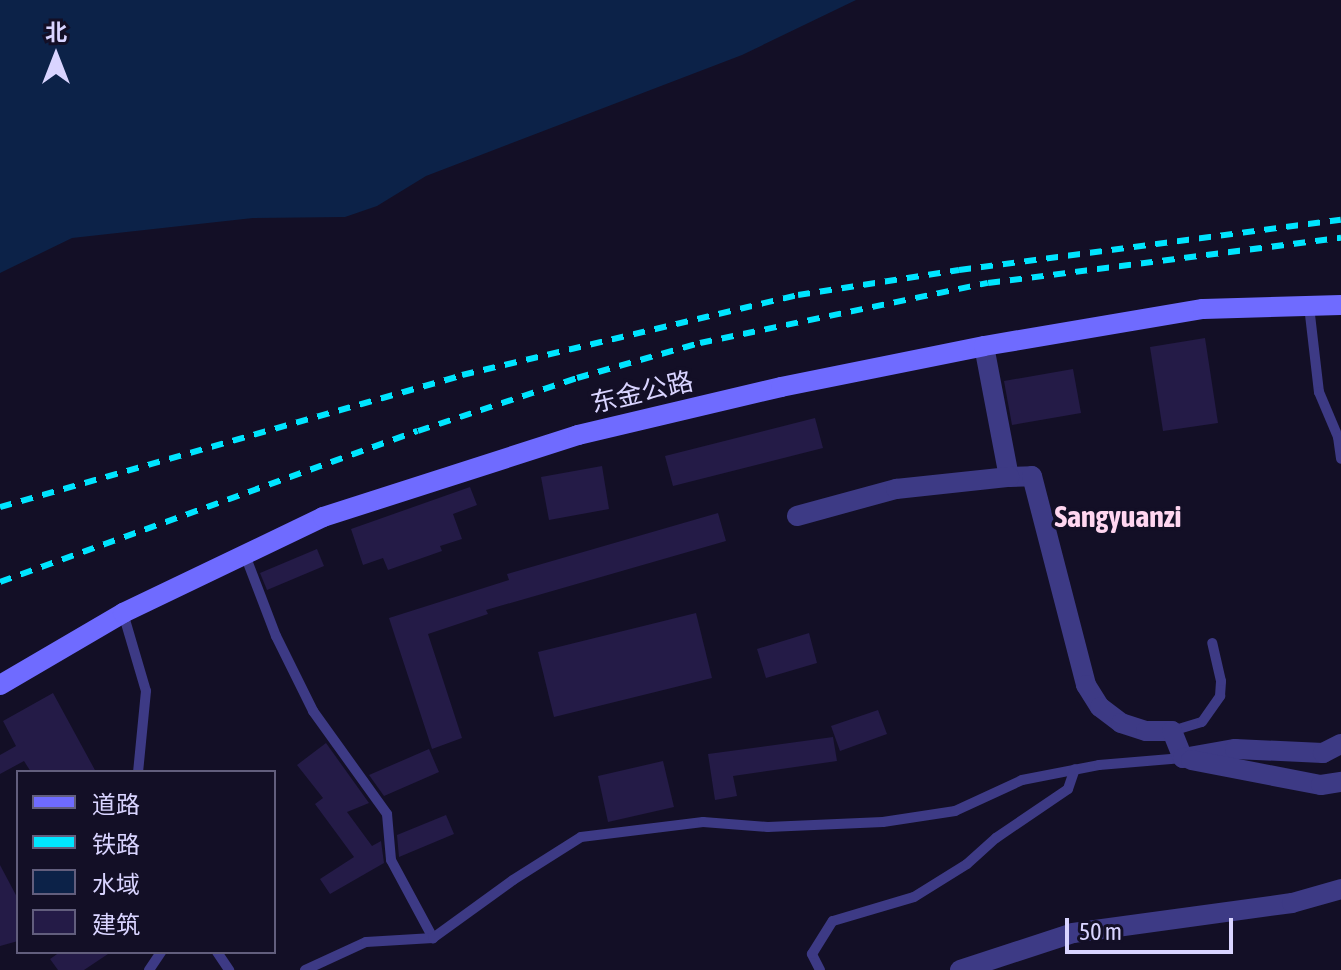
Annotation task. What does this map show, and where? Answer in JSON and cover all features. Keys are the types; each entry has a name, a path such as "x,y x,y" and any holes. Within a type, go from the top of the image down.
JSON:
{"main road":[{"name":"东金公路","path":"0,685 123,613 323,517 578,435 781,387 984,346 1203,309 1341,305"}],"street":[{"path":"984,346 1009,477"},
{"path":"797,516 896,489 1032,476 1086,685 1100,707 1121,723 1146,731 1172,731 1183,758"},
{"path":"1183,758 1235,749 1323,753 1341,744"},
{"path":"1183,758 1321,785 1341,782"},
{"path":"960,970 1073,933 1292,903 1341,889"}],"lane":[{"path":"1309,306 1319,392 1338,437 1341,459"},
{"path":"245,555 276,636 313,711 387,814 391,860 433,938"},
{"path":"123,613 146,691 138,770"},
{"path":"1172,731 1202,722 1220,696 1221,681 1212,643"},
{"path":"305,970 366,942 433,938 513,880 581,837 703,822 768,827 883,822 955,811 1022,780 1075,769 1183,758"},
{"path":"820,970 812,954 833,921 914,897 967,864 996,838 1068,789 1075,769"}],"water":[{"path":"0,0 856,0 742,55 426,176 377,206 345,217 253,218 72,238 0,273"}],"building":[{"path":"1205,338 1218,423 1163,431 1150,347"},
{"path":"1073,369 1081,413 1012,425 1004,381"},
{"path":"815,418 823,448 673,486 665,456"},
{"path":"602,466 609,509 549,520 541,477"},
{"path":"470,487 477,505 453,514 462,539 440,546 442,551 388,570 383,558 363,565 351,529"},
{"path":"718,513 726,541 486,610 488,614 428,634 462,738 432,749 389,618 509,580 507,574"},
{"path":"317,549 324,566 267,590 260,573"},
{"path":"696,613 712,678 554,717 538,652"},
{"path":"809,633 817,663 766,678 757,649"},
{"path":"53,693 95,770 30,770 24,761 0,774 0,755 16,746 3,721"},
{"path":"878,710 887,734 840,751 831,726"},
{"path":"833,737 837,761 733,776 737,796 715,800 708,754"},
{"path":"326,743 369,803 347,812 372,846 381,841 384,863 330,894 320,879 354,857 315,804 323,798 297,765"},
{"path":"429,749 439,772 384,796 369,775"},
{"path":"663,761 674,807 608,822 598,776"},
{"path":"446,815 454,834 399,857 397,835"},
{"path":"0,865 16,895 16,942 0,946"},
{"path":"57,954 108,954 84,970 58,970 50,959"}],"railway":[{"path":"0,507 462,375 798,295 959,270 1341,220"},
{"path":"0,582 418,431 577,378 700,343 988,283 1341,238"}],"district":[{"name":"Sangyuanzi","path":"1118,516"}]}
